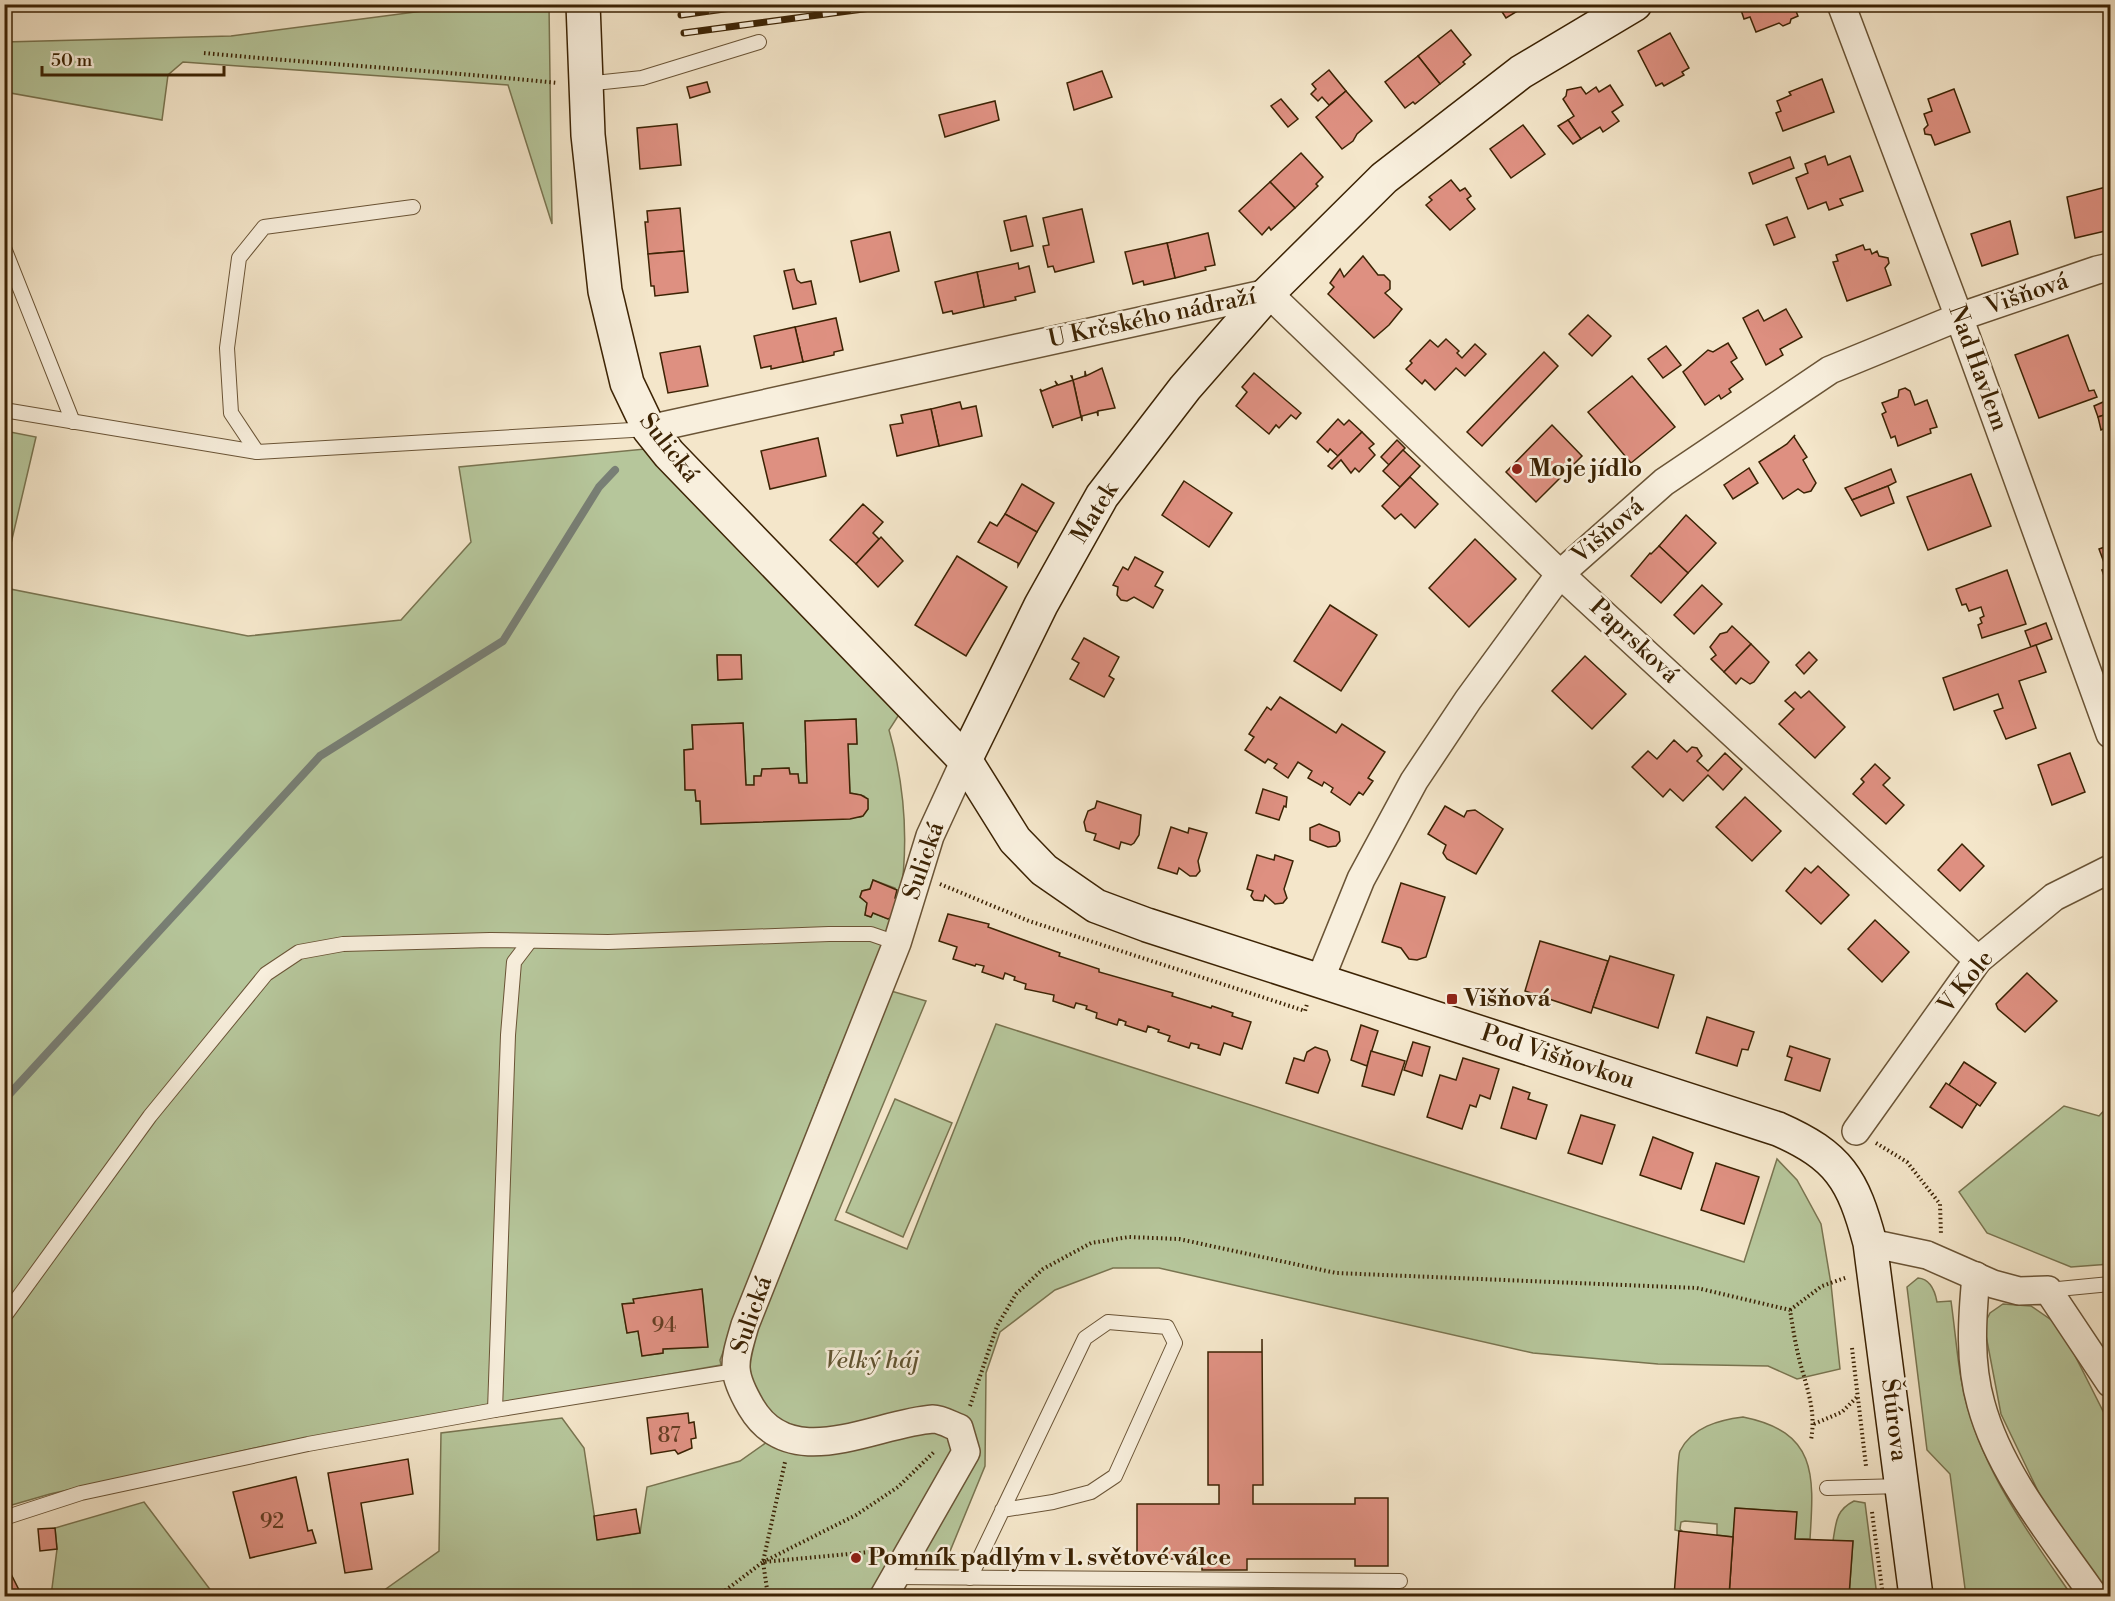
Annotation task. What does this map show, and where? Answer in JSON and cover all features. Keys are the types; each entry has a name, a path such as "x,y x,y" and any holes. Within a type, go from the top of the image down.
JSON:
{"street":[{"name":"Sulická","path":"583,4 585,84 595,217 605,291 627,383 649,429 693,481 965,760 930,836 897,943 746,1325 735,1362 735,1371 744,1394 760,1422 789,1440"},
{"name":"U Krčského nádraží","path":"649,429 1268,293 1384,178 1521,72 1635,4"},
{"name":"Nad Havlem","path":"1841,4 1959,317 2110,734"},
{"name":"Višňová","path":"1320,980 1361,879 1414,781 1468,700 1560,573 1664,482 1830,370 1959,317 2110,267"},
{"name":"Paprsková","path":"1268,293 1560,573 1978,960"},
{"name":"Matek","path":"965,760 1041,605 1102,496 1185,388 1268,293"},
{"name":"Pod Višňovkou","path":"965,760 1015,840 1044,870 1096,906 1138,922 1730,1112 1808,1142 1824,1153 1843,1175 1860,1209 1858,1265"},
{"name":"V Kole","path":"1856,1131 1978,960 2054,897 2110,870"},
{"path":"1858,1265 1928,1255 1976,1276 2019,1291 2048,1290 2110,1383"},
{"name":"Štúrova","path":"1858,1265 1902,1486 1916,1596"},
{"path":"1976,1276 1971,1330 1974,1366 1980,1403 1989,1428 2021,1489 2094,1596"},
{"path":"789,1440 847,1440 898,1426 936,1419 959,1428 966,1452 890,1587"}],"lane":[{"path":"585,84 642,78 759,42"},
{"path":"257,452 231,413 227,348 239,258 264,227 413,207"},
{"path":"4,248 73,422"},
{"path":"4,410 257,452 649,429"},
{"path":"4,1317 150,1116 266,974 299,952 344,944 871,934 897,943"},
{"path":"495,1410 509,1024 514,962 530,941"},
{"path":"2048,1290 2110,1284"},
{"path":"970,1578 1002,1510 1085,1338 1108,1322 1167,1327 1175,1343 1114,1476 1091,1492 1053,1502 1002,1510"},
{"path":"4,1518 81,1493 308,1444 495,1410 735,1371"},
{"path":"1827,1488 1902,1486"},
{"path":"890,1587 970,1578 1400,1581"}],"path":[{"path":"204,54 585,84"},
{"path":"918,874 1029,921 1291,1007"},
{"path":"718,1596 763,1562 856,1515 898,1487 959,1428 975,1397 997,1326 1016,1294 1043,1269 1091,1243 1129,1237 1179,1239 1336,1273 1413,1279 1543,1281 1697,1288 1790,1310"},
{"path":"1846,1289 1858,1265"},
{"path":"1790,1310 1822,1286 1858,1265"},
{"path":"1790,1310 1814,1424 1811,1440"},
{"path":"1851,1337 1866,1466"},
{"path":"1814,1424 1842,1412 1858,1396"},
{"path":"768,1596 763,1562 789,1440"},
{"path":"1872,1512 1883,1596"},
{"path":"763,1562 912,1548"}],"green space":[{"path":"469,5 549,5 552,224 508,85 183,62 168,75 162,120 5,92 5,42 231,36"},
{"path":"4,431 36,437 5,569"},
{"path":"645,449 900,713 889,730 899,772 904,814 904,857 900,900 895,898 895,888 873,880 870,889 862,891 860,897 867,903 865,915 871,917 873,913 888,919 894,916 884,953 829,1075 720,1360 721,1365 264,1446 50,1494 5,1507 5,588 248,636 401,620 471,542 459,467","holes":["717,655 741,655 741,679 718,680","856,719 857,744 848,744 850,793 864,796 868,801 868,809 861,817 701,824 700,801 696,801 695,790 685,789 684,750 693,749 692,725 743,723 746,785 754,785 754,776 761,776 762,769 789,768 790,774 798,774 799,783 807,783 805,721","702,1289 707,1347 663,1349 663,1353 642,1356 638,1331 627,1333 623,1304 634,1303 634,1299"]},
{"name":"Velký háj","path":"891,991 926,1001 835,1220 907,1249 996,1024 1744,1262 1777,1159 1797,1180 1821,1224 1831,1284 1840,1369 1797,1379 1768,1366 1658,1364 1533,1353 1159,1268 1113,1268 1055,1290 1000,1332 986,1373 985,1466 946,1561 894,1565 869,1596 376,1596 439,1551 441,1433 562,1418 584,1448 598,1540 640,1533 647,1487 740,1461 767,1442 774,1419 749,1385 744,1344"},
{"path":"895,1099 952,1123 903,1237 846,1212"},
{"path":"2110,1104 2110,1264 2071,1267 1987,1233 1959,1192 2064,1106 2099,1116"},
{"path":"1918,1278 1929,1283 1934,1290 1937,1302 1951,1301 1962,1383 1968,1409 1987,1460 2012,1507 2072,1596 1966,1596 1950,1474 1927,1450 1907,1287"},
{"path":"2003,1304 2031,1306 2060,1326 2110,1425 2110,1595 2047,1510 2001,1414 1984,1325 1990,1313"},
{"path":"1743,1417 1768,1424 1786,1434 1798,1446 1806,1460 1812,1495 1810,1539 1795,1539 1796,1512 1736,1508 1733,1537 1717,1535 1717,1524 1685,1521 1681,1522 1680,1529 1683,1532 1675,1530 1680,1451 1699,1430 1725,1420"},
{"path":"1854,1501 1865,1503 1877,1596 1849,1596 1853,1541 1833,1541 1840,1513"},
{"path":"144,1502 215,1596 51,1596 57,1549 55,1528"}],"building":[{"path":"1497,4 1529,4 1506,18"},
{"path":"1739,4 1793,4 1798,16 1783,26 1779,23 1756,32 1750,17 1744,19"},
{"path":"1451,30 1471,55 1463,62 1465,64 1440,84 1418,56"},
{"path":"1670,33 1689,68 1682,72 1684,75 1664,86 1662,83 1656,86 1638,51"},
{"path":"1418,56 1440,84 1415,104 1413,102 1405,108 1385,82"},
{"path":"1329,70 1346,91 1329,105 1322,97 1318,101 1311,94 1316,89 1312,84"},
{"path":"1102,71 1112,97 1074,110 1067,83"},
{"path":"1822,79 1834,112 1783,131 1776,113 1781,111 1777,101 1791,95 1789,92"},
{"path":"707,82 710,92 690,98 687,87"},
{"path":"1610,85 1623,105 1612,112 1619,121 1603,132 1600,127 1581,139 1568,120 1574,116 1563,99 1567,90 1581,87 1586,94 1596,87 1599,92"},
{"path":"1954,89 1970,132 1935,145 1931,135 1925,134 1924,129 1928,125 1924,114 1932,111 1928,99"},
{"path":"1346,91 1372,121 1342,149 1316,117"},
{"path":"1281,99 1298,119 1288,127 1271,106"},
{"path":"995,101 999,120 945,137 939,115"},
{"path":"1568,120 1581,139 1573,144 1558,126"},
{"path":"677,124 681,165 640,169 637,128"},
{"path":"1523,125 1545,154 1511,178 1490,149"},
{"path":"1301,153 1323,177 1316,184 1318,186 1295,208 1270,182"},
{"path":"1825,156 1828,165 1850,156 1863,191 1840,199 1843,205 1829,210 1826,202 1808,209 1796,178 1808,173 1805,164"},
{"path":"1790,157 1794,168 1753,184 1749,173"},
{"path":"1451,180 1460,191 1465,188 1471,196 1467,199 1475,209 1450,230 1426,205 1432,200 1429,197"},
{"path":"1270,182 1295,208 1271,230 1269,227 1262,235 1239,211"},
{"path":"2110,186 2110,230 2075,238 2067,197"},
{"path":"680,208 684,251 648,254 645,222 648,222 647,211"},
{"path":"1082,209 1094,262 1055,272 1053,266 1048,267 1043,246 1049,245 1043,218"},
{"path":"1026,216 1033,246 1011,251 1004,221"},
{"path":"1787,217 1795,237 1774,245 1766,225"},
{"path":"2010,221 2018,254 1982,266 1971,234"},
{"path":"890,232 899,271 860,282 851,241"},
{"path":"1208,233 1215,265 1205,267 1206,270 1175,278 1167,243"},
{"path":"1167,243 1175,278 1144,285 1143,281 1133,284 1125,252"},
{"path":"1863,245 1865,250 1870,249 1872,254 1877,251 1879,256 1888,258 1889,263 1885,268 1891,285 1847,301 1833,262 1838,261 1836,255"},
{"path":"684,251 688,292 655,296 654,286 651,286 648,254"},
{"path":"1363,256 1378,275 1384,275 1390,281 1390,289 1385,293 1402,309 1374,338 1328,294 1334,287 1330,283 1340,269 1344,277"},
{"path":"1018,263 1019,269 1029,266 1035,292 1015,297 1016,300 984,307 977,272"},
{"path":"794,269 797,280 801,283 811,281 816,304 793,309 784,271"},
{"path":"977,272 984,307 953,314 952,311 943,313 935,282"},
{"path":"1786,309 1802,337 1780,349 1783,355 1766,365 1743,318 1758,310 1764,321"},
{"path":"1588,315 1611,336 1592,356 1569,334"},
{"path":"836,318 843,350 834,352 834,355 803,362 795,327"},
{"path":"795,327 803,362 771,369 771,366 761,368 754,336"},
{"path":"2068,335 2089,391 2094,390 2097,397 2039,418 2015,355"},
{"path":"1446,339 1459,351 1457,353 1462,358 1475,344 1486,354 1465,376 1456,368 1435,390 1425,380 1422,384 1406,369 1412,363 1410,361 1430,340 1438,347"},
{"path":"1728,343 1737,358 1731,362 1743,379 1729,389 1731,392 1721,399 1719,395 1705,405 1683,372 1708,350 1713,352"},
{"path":"700,346 708,386 668,393 660,353"},
{"path":"1666,346 1681,365 1663,378 1648,359"},
{"path":"1544,352 1558,366 1482,446 1467,432"},
{"path":"1102,368 1115,408 1098,411 1098,416 1097,412 1082,416 1082,421 1073,380 1085,376 1085,371 1086,376"},
{"path":"1254,373 1301,413 1296,419 1291,415 1279,428 1276,425 1269,434 1236,406 1247,392 1242,387"},
{"path":"1632,376 1675,427 1631,463 1588,412"},
{"path":"1073,380 1081,417 1053,426 1053,428 1040,389 1042,391 1057,385 1055,381 1058,385"},
{"path":"1905,388 1910,391 1915,405 1927,400 1937,427 1930,429 1931,433 1898,446 1895,436 1891,438 1882,414 1886,412 1882,403 1898,397 1899,390"},
{"path":"2110,399 2110,413 2098,417 2094,406"},
{"path":"960,402 962,409 976,406 982,436 939,446 931,409"},
{"path":"931,409 939,446 897,456 890,425 903,423 901,415"},
{"path":"2110,413 2110,426 2101,430 2098,417"},
{"path":"1338,419 1344,425 1349,420 1362,432 1338,456 1330,449 1328,452 1317,442"},
{"path":"1552,425 1582,456 1536,502 1506,472"},
{"path":"1362,432 1374,444 1369,448 1375,455 1359,472 1355,468 1351,473 1341,460 1332,469 1328,466"},
{"path":"1795,435 1794,437 1807,457 1803,460 1816,483 1811,491 1804,493 1798,489 1783,499 1759,462 1787,444"},
{"path":"818,438 826,476 770,489 761,451"},
{"path":"1397,440 1405,448 1389,465 1381,457"},
{"path":"1403,450 1420,466 1400,487 1383,471"},
{"path":"1749,468 1758,483 1733,499 1724,485"},
{"path":"1891,469 1896,482 1852,500 1845,488"},
{"path":"1971,474 1991,526 1928,550 1907,497"},
{"path":"1410,477 1438,504 1415,528 1401,514 1395,519 1382,506"},
{"path":"1184,481 1232,513 1209,547 1162,515"},
{"path":"1022,484 1054,503 1037,532 1005,514"},
{"path":"1888,486 1894,503 1861,516 1852,500"},
{"path":"863,504 883,522 873,533 879,539 856,564 830,540"},
{"path":"1005,514 1037,532 1018,566 1018,563 978,542 990,522 997,526"},
{"path":"1686,515 1716,543 1688,573 1659,546"},
{"path":"881,537 903,561 878,587 856,564"},
{"path":"1475,539 1516,579 1469,627 1429,588"},
{"path":"2110,545 2110,581 2106,582 2102,570 2106,568 2099,549"},
{"path":"1659,546 1688,573 1661,603 1631,576 1650,553"},
{"path":"957,556 1007,587 966,656 915,625"},
{"path":"1135,557 1163,572 1155,586 1163,590 1153,608 1134,597 1127,601 1121,600 1117,595 1118,587 1113,585 1123,567 1128,570"},
{"path":"2007,570 2026,624 1982,638 1978,625 1982,623 1980,618 1984,616 1981,607 1969,611 1966,604 1962,605 1956,589"},
{"path":"1702,585 1722,604 1694,634 1674,615"},
{"path":"1330,605 1377,635 1341,691 1294,661"},
{"path":"2046,623 2052,639 2031,647 2025,631"},
{"path":"1732,626 1751,644 1724,672 1711,659 1716,655 1710,647 1720,634 1727,632"},
{"path":"1084,638 1119,657 1109,676 1114,679 1104,697 1070,679 1079,663 1072,659"},
{"path":"1751,644 1769,662 1754,682 1750,684 1741,678 1736,684 1724,672"},
{"path":"2036,645 2046,672 2019,681 2036,728 2006,739 1994,711 2003,708 1998,694 1954,710 1943,678"},
{"path":"1809,652 1817,660 1804,674 1796,665"},
{"path":"717,655 741,655 742,679 718,680"},
{"path":"1585,656 1626,694 1592,729 1552,691"},
{"path":"1809,691 1845,727 1815,758 1779,724 1794,709 1785,701 1795,692 1801,698"},
{"path":"1280,697 1336,733 1342,724 1385,752 1368,778 1373,781 1363,795 1359,792 1350,805 1331,792 1333,788 1324,782 1322,786 1308,778 1312,771 1298,762 1288,778 1274,768 1277,764 1268,759 1265,763 1245,750 1254,737 1249,734 1267,707 1271,710"},
{"path":"856,719 857,744 848,744 850,793 868,799 868,809 863,816 850,819 701,824 700,801 696,801 695,790 685,790 684,750 693,749 692,725 743,723 746,785 754,785 754,776 761,776 762,769 789,768 790,774 798,774 799,783 807,783 805,721"},
{"path":"1674,740 1687,752 1692,747 1697,748 1702,756 1697,761 1708,771 1725,753 1742,769 1723,790 1708,775 1683,801 1670,789 1663,797 1632,767 1648,751 1657,759"},
{"path":"2070,753 2085,792 2052,805 2038,765"},
{"path":"1875,764 1890,778 1883,785 1904,805 1886,824 1853,794 1864,782 1861,779"},
{"path":"1263,789 1287,797 1286,807 1284,806 1279,820 1256,813"},
{"path":"1745,797 1781,831 1752,861 1716,827"},
{"path":"1097,801 1141,815 1139,835 1134,843 1131,845 1121,842 1119,849 1094,840 1096,834 1086,831 1084,822 1088,811 1095,808"},
{"path":"1445,806 1464,817 1467,811 1475,810 1503,829 1476,874 1447,859 1443,853 1446,845 1428,834"},
{"path":"1319,824 1339,832 1340,841 1336,846 1328,847 1310,840 1310,828"},
{"path":"1171,827 1188,833 1189,828 1207,833 1198,861 1200,871 1196,876 1190,876 1179,868 1177,874 1158,868"},
{"path":"1962,844 1984,866 1960,891 1938,870"},
{"path":"1257,855 1274,860 1275,855 1293,861 1284,889 1287,898 1283,903 1275,904 1265,895 1263,901 1254,900 1251,896 1253,891 1247,889"},
{"path":"1818,866 1849,895 1821,924 1786,891 1805,868 1811,873"},
{"path":"873,880 897,890 895,898 900,900 894,916 888,919 873,913 871,917 865,915 867,903 860,897 862,891 870,889"},
{"path":"1401,883 1445,897 1426,957 1417,960 1409,959 1401,948 1382,942"},
{"path":"948,914 989,924 988,927 1060,953 1059,956 1099,969 1099,972 1233,1013 1232,1016 1251,1022 1242,1049 1224,1043 1220,1055 1198,1048 1199,1045 1191,1043 1189,1048 1168,1041 1170,1036 1158,1032 1159,1030 1148,1026 1146,1032 1125,1025 1126,1022 1119,1019 1117,1025 1096,1018 1097,1013 1086,1009 1087,1006 1076,1003 1074,1008 1053,1001 1054,995 1025,989 1026,984 1014,980 1015,977 1005,973 1003,979 982,972 984,966 976,964 975,966 953,959 957,947 939,941"},
{"path":"1875,920 1909,952 1882,982 1848,949"},
{"path":"1540,941 1608,961 1591,1013 1525,991"},
{"path":"1610,956 1674,975 1658,1028 1593,1007"},
{"path":"2027,973 2057,1001 2025,1032 1998,1009 1996,1004"},
{"path":"1707,1017 1754,1032 1748,1050 1742,1049 1737,1066 1696,1053"},
{"path":"1361,1025 1378,1031 1367,1066 1351,1060"},
{"path":"1413,1042 1430,1047 1422,1076 1404,1070"},
{"path":"1790,1046 1830,1059 1820,1091 1785,1080 1792,1058 1787,1056"},
{"path":"1315,1047 1327,1051 1330,1060 1318,1093 1286,1083 1294,1058 1304,1061 1307,1052"},
{"path":"1371,1051 1405,1061 1394,1095 1362,1086"},
{"path":"1463,1058 1499,1069 1490,1099 1480,1095 1476,1107 1470,1105 1462,1129 1427,1117 1440,1075 1456,1080"},
{"path":"1964,1062 1996,1083 1980,1106 1949,1085"},
{"path":"1946,1083 1977,1104 1962,1128 1930,1107"},
{"path":"1513,1087 1530,1093 1528,1099 1547,1105 1536,1139 1501,1128"},
{"path":"1581,1115 1615,1125 1602,1164 1568,1153"},
{"path":"1653,1137 1693,1153 1681,1189 1640,1175"},
{"path":"1716,1163 1759,1177 1744,1224 1701,1210"},
{"path":"702,1289 708,1347 663,1349 663,1353 642,1356 638,1331 627,1333 622,1304 634,1303 633,1299"},
{"path":"1262,1339 1263,1485 1253,1485 1253,1504 1355,1504 1355,1498 1388,1498 1388,1566 1355,1566 1355,1559 1247,1559 1247,1570 1202,1570 1202,1559 1137,1559 1137,1504 1219,1504 1219,1485 1208,1485 1208,1352 1262,1352"},
{"path":"688,1413 689,1423 694,1422 696,1438 691,1439 692,1448 678,1454 675,1450 651,1454 647,1418"},
{"path":"408,1459 413,1494 361,1503 372,1569 345,1573 328,1473"},
{"path":"296,1477 308,1531 312,1530 316,1543 250,1558 233,1492"},
{"path":"1735,1508 1797,1512 1795,1539 1853,1541 1849,1596 1729,1596"},
{"path":"636,1509 640,1533 597,1540 594,1516"},
{"path":"55,1528 57,1549 40,1551 38,1529"},
{"path":"1679,1531 1733,1537 1729,1596 1674,1596"},
{"path":"4,1533 11,1547 4,1550"},
{"path":"4,1560 20,1592 11,1596 4,1596"}],"waterway":[{"path":"4,1100 320,756 503,641 599,487 615,470"}],"railway":[{"path":"681,15 760,4"},
{"path":"684,33 901,4"}],"place":[{"name":"Moje jídlo","path":"1517,469"},
{"name":"Višňová","path":"1452,999"},
{"name":"Pomník padlým v 1. světové válce","path":"856,1558"}]}
